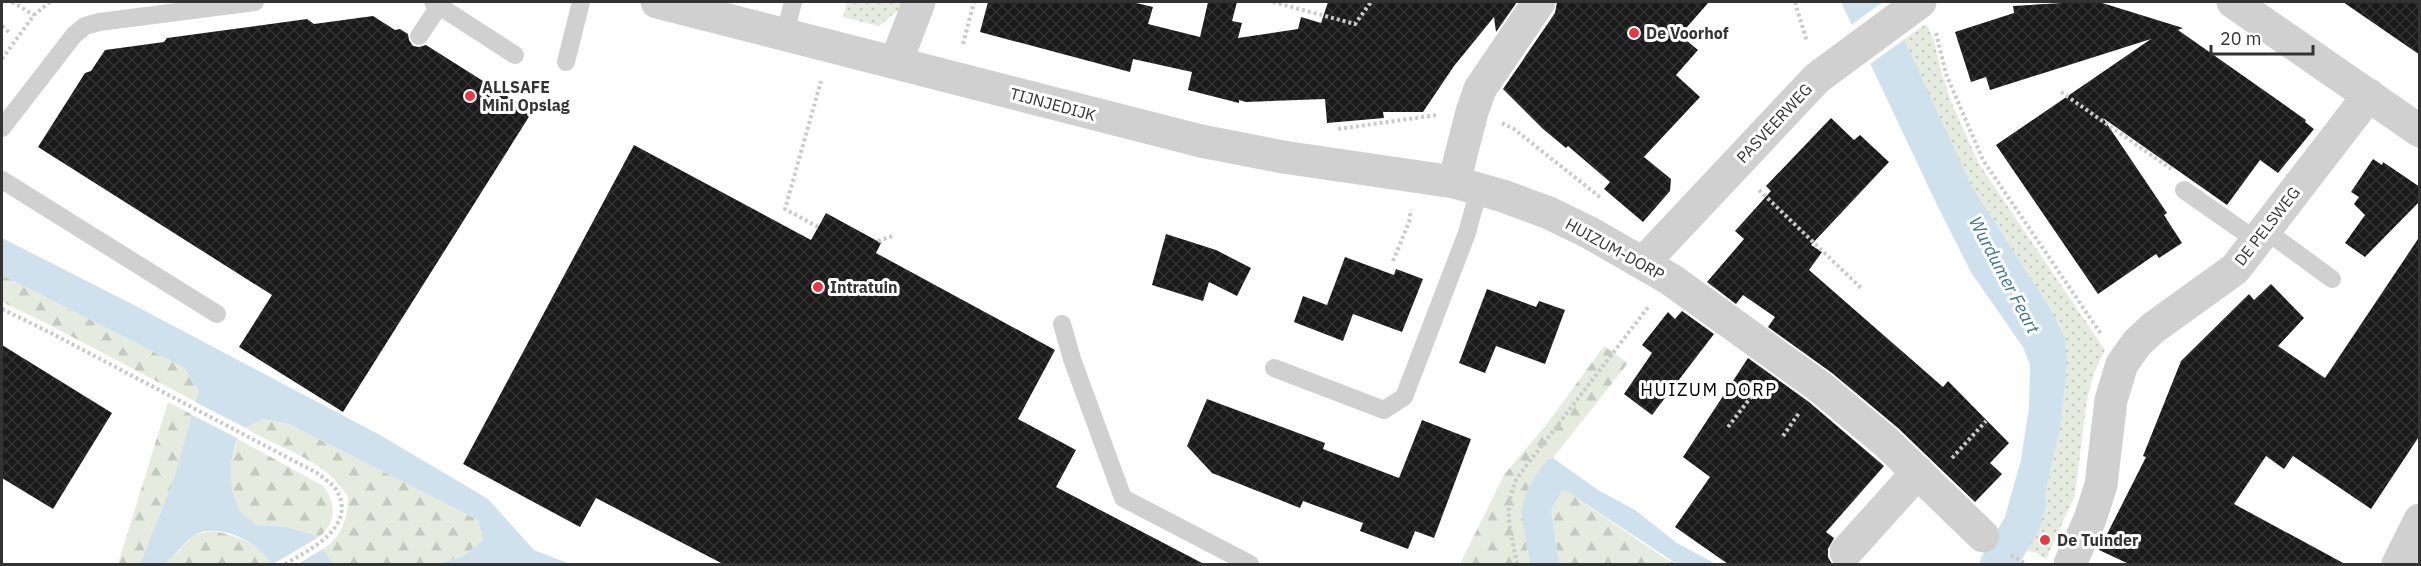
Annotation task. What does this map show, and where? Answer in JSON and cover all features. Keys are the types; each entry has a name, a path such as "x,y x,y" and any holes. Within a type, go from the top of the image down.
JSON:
{"street":[{"name":"TIJNJEDIJK","path":"657,2 1201,141 1283,157 1466,185"},
{"path":"896,62 919,2"},
{"path":"1466,185 1472,112 1480,89 1539,2"},
{"path":"2233,2 2420,130"},
{"name":"PASVEERWEG","path":"1657,271 1734,166 1817,78 1908,10"},
{"name":"DE PELSWEG","path":"2070,564 2090,519 2101,485 2111,400 2122,364 2137,343 2153,328 2235,268 2369,95"},
{"name":"HUIZUM-DORP","path":"1466,185 1549,213 1657,271 1820,387 1868,426 1933,468 1983,536"},
{"path":"1846,552 1933,468"},
{"path":"2398,564 2420,520"}],"lane":[{"path":"2,128 74,35 85,26 99,22 255,2"},
{"path":"566,62 581,2"},
{"path":"784,34 793,2"},
{"path":"419,36 438,3 515,55"},
{"path":"2,180 217,314"},
{"path":"1274,368 1384,410 1404,397 1467,233 1466,185"},
{"path":"2184,190 2332,279"},
{"path":"1062,324 1072,359 1123,498 1250,564"}],"path":[{"path":"12,2 34,15"},
{"path":"2,59 34,15 50,2"},
{"path":"955,77 974,2"},
{"path":"1273,2 1355,24 1371,2"},
{"path":"1795,2 1817,78"},
{"path":"2,26 10,33"},
{"path":"1935,31 1946,74 1983,160 2122,364"},
{"path":"818,227 785,210 821,81"},
{"path":"2061,92 2178,174 2184,190"},
{"path":"1327,130 1472,112 1515,129 1605,202"},
{"path":"1734,166 1862,289"},
{"path":"1393,261 1409,222"},
{"path":"878,242 895,236"},
{"path":"1517,564 1507,511 1510,494 1517,478 1657,271"},
{"path":"2,309 317,473 335,488 342,506 337,524 325,540 285,564"},
{"path":"1728,427 1762,383"},
{"path":"1933,468 1986,422"},
{"path":"2014,557 2026,564"}],"green space":[{"path":"847,2 904,2 879,26 843,17"},
{"path":"1926,24 1934,40 1952,104 1979,164 2105,350 2094,373 2087,399 2075,495 2046,559 2035,552 2024,551 2036,534 2060,429 2067,367 2052,311 1971,185 1903,40"},
{"path":"2,275 183,367 199,391 196,402 2,302"},
{"path":"1604,346 1628,363 1553,458 1548,459 1530,486 1523,521 1530,564 1460,564 1504,475 1546,425"},
{"path":"168,402 193,415 173,481 140,564 118,564"},
{"path":"263,419 289,424 478,520 483,540 462,557 436,564 333,564 323,549 335,539 343,526 348,497 327,473 315,464 245,428"},
{"path":"238,439 323,486 331,500 333,514 328,527 316,539 314,535 287,527 256,525 240,511 232,490 231,462"},
{"path":"1563,489 1666,559 1677,564 1559,564 1551,510"},
{"path":"214,531 239,538 254,546 267,557 271,564 166,564 195,534"}],"water":[{"path":"1841,2 1887,2 1971,185 2052,311 2065,340 2067,367 2060,429 2036,534 2024,551 2018,553 1999,538 2021,460 2029,407 2030,365 2023,347 1972,274"},
{"path":"2,238 380,435 488,499 534,550 570,564 436,564 462,557 483,540 478,520 289,424 263,419 245,428 236,442 231,462 232,490 240,511 256,525 287,527 314,535 333,564 271,564 258,548 249,542 227,533 206,531 193,536 166,564 140,564 173,481 199,391 183,367 2,275"},
{"path":"1553,458 1598,490 1635,510 1677,543 1716,564 1677,564 1563,489 1551,510 1559,564 1530,564 1522,508 1529,487 1537,474 1548,459"}],"pier":[{"path":"1883,2 1887,2 1905,39 1870,64 1851,25"},
{"path":"193,401 248,429 241,440 190,414"},
{"path":"319,537 326,547 298,564 273,564"}],"building":[{"path":"988,2 1132,2 1153,7 1148,24 1200,37 1208,2 1237,2 1232,21 1242,23 1238,38 1298,29 1301,17 1321,23 1328,2 1517,2 1496,32 1494,17 1454,66 1423,112 1383,112 1384,118 1327,123 1325,99 1246,102 1239,100 1239,103 1188,90 1192,72 1133,59 1130,72 980,32"},
{"path":"1557,2 1709,2 1680,35 1698,50 1676,75 1700,97 1644,157 1671,179 1670,191 1643,222 1604,189 1610,182 1568,146 1566,148 1543,129 1503,89 1555,13"},
{"path":"2099,2 2183,28 2178,30 2306,120 2305,122 2314,129 2278,173 2260,160 2227,205 2103,118 2167,213 2164,215 2182,243 2159,258 2156,254 2098,294 1996,145 2151,39 1990,90 1986,77 1971,82 1955,32 2014,13 2013,6"},
{"path":"2343,2 2420,2 2420,55"},
{"path":"373,16 395,30 400,29 408,34 413,46 426,45 532,112 343,412 239,347 272,295 38,147 85,73 91,71 105,50 164,42 167,38 307,19 314,24"},
{"path":"1831,118 1854,140 1860,135 1889,162 1811,245 1822,252 1809,270 1943,387 1948,381 2009,443 1990,463 2002,474 1975,502 1898,428 1832,373 1768,327 1775,317 1743,295 1736,304 1707,282 1744,239 1735,231 1771,191 1766,186"},
{"path":"634,145 811,240 826,213 881,243 876,253 1055,350 1018,419 1076,450 1056,487 1204,564 723,564 596,498 580,527 463,464"},
{"path":"2373,159 2382,165 2383,162 2420,187 2420,201 2365,257 2345,243 2365,215 2354,204 2359,197 2351,192"},
{"path":"1166,234 1216,250 1251,268 1237,296 1209,282 1203,301 1152,285"},
{"path":"2420,236 2420,435 2371,509 2293,456 2284,469 2266,456 2234,504 2345,564 2129,564 2099,550 2146,457 2143,456 2181,361 2249,294 2254,300 2271,284 2304,318 2278,346 2325,378"},
{"path":"1345,257 1394,275 1396,269 1423,279 1402,332 1353,314 1343,341 1294,322 1303,296 1327,305"},
{"path":"1487,289 1536,307 1539,301 1565,310 1545,364 1496,346 1485,373 1459,363"},
{"path":"1682,311 1714,334 1652,415 1624,394 1652,353 1642,345 1668,312 1675,319"},
{"path":"2,345 112,413 53,509 2,478"},
{"path":"1748,358 1809,402 1884,466 1826,532 1834,538 1828,549 1828,557 1832,564 1728,564 1675,527 1710,477 1683,457"},
{"path":"1207,399 1325,443 1323,449 1399,478 1422,420 1471,439 1434,538 1415,531 1408,549 1360,531 1363,523 1303,501 1300,508 1212,473 1187,446"}],"waterway":[{"name":"Wurdumer Feart","path":"1998,564 2023,522 2028,502"}],"place":[{"name":"De Voorhof","path":"1634,33"},
{"name":"ALLSAFE Mini Opslag","path":"470,96"},
{"name":"Intratuin","path":"818,287"},
{"name":"De Tuinder","path":"2045,540"}],"district":[{"name":"HUIZUM DORP","path":"1709,390"}]}
